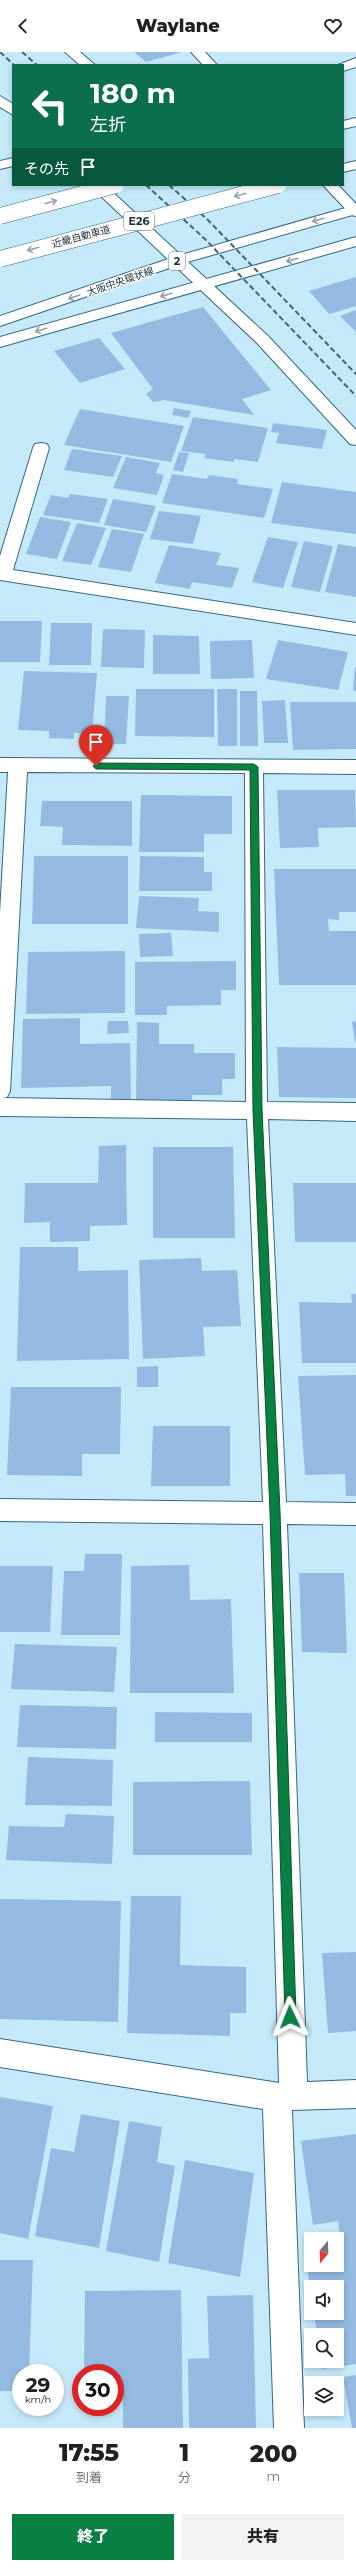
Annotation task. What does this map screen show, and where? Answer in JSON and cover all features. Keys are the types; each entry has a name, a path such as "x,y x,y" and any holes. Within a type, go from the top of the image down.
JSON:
{"main road":[{"path":"72,52 87,64"},
{"path":"198,52 209,64"},
{"path":"344,67 356,62"},
{"path":"0,100 12,110"},
{"path":"344,125 356,122"},
{"path":"0,165 12,162"},
{"path":"344,168 356,165"},
{"path":"97,186 206,284 314,391 356,440"},
{"path":"0,216 112,186"},
{"name":"近畿自動車道","path":"0,259 274,186"},
{"path":"331,186 355,210"},
{"name":"大阪中央環状線","path":"0,321 179,260 355,210"},
{"path":"0,342 356,241"},
{"path":"41,448 2,575 356,629"},
{"path":"0,1091 9,765 356,767"},
{"path":"254,767 257,1110 275,1512 285,2096 288,2428"},
{"path":"0,1107 356,1112"},
{"path":"0,1510 356,1514"},
{"path":"0,2053 285,2096 356,2094"}],"building":[{"path":"134,52 182,52 146,62"},
{"path":"356,277 356,306 329,314 309,291"},
{"path":"203,307 271,390 242,399 254,415 164,400 153,402 146,394 153,389 111,333"},
{"path":"356,310 356,332 340,316"},
{"path":"99,338 125,369 80,383 54,351"},
{"path":"174,408 191,411 188,418 172,415"},
{"path":"80,409 184,426 171,462 64,445"},
{"path":"193,417 268,428 258,462 235,459 233,462 204,458 206,454 181,451"},
{"path":"273,423 327,430 322,449 276,443 279,433 271,432"},
{"path":"72,449 122,456 113,477 64,470"},
{"path":"179,452 189,453 183,472 173,470"},
{"path":"126,457 160,463 156,473 164,475 157,495 113,488"},
{"path":"172,474 207,479 209,475 238,479 237,484 273,489 264,518 162,503"},
{"path":"282,482 356,492 356,534 271,523"},
{"path":"70,494 108,499 99,523 43,515 51,495 68,498"},
{"path":"113,499 156,506 146,532 104,525"},
{"path":"159,511 201,516 193,544 150,539"},
{"path":"40,517 71,522 57,559 26,554"},
{"path":"77,523 106,528 91,565 62,561"},
{"path":"112,529 144,534 131,572 98,567"},
{"path":"268,537 298,542 283,588 252,582"},
{"path":"304,541 333,546 320,592 291,587"},
{"path":"338,544 356,547 356,597 325,592"},
{"path":"169,545 221,553 216,565 239,568 232,588 192,582 190,589 155,583"},
{"path":"0,621 42,621 40,662 0,662"},
{"path":"51,623 92,623 91,665 49,665"},
{"path":"103,629 145,630 144,668 101,667"},
{"path":"153,635 199,636 200,674 153,674"},
{"path":"252,640 254,678 211,679 210,641"},
{"path":"278,640 348,652 338,690 266,679"},
{"path":"356,667 356,691 353,690"},
{"path":"24,671 97,673 92,734 74,733 74,739 49,738 49,731 18,730"},
{"path":"136,689 214,689 214,737 135,736"},
{"path":"217,689 237,689 237,746 218,746"},
{"path":"240,691 257,691 258,746 240,746"},
{"path":"106,696 129,696 126,744 104,744"},
{"path":"285,700 288,743 264,743 262,701"},
{"path":"290,702 356,702 356,749 293,750"},
{"path":"277,790 355,790 356,827 318,828 319,847 280,848"},
{"path":"141,795 232,796 232,834 204,834 204,852 139,852"},
{"path":"42,801 132,801 132,846 62,845 63,827 40,826"},
{"path":"34,856 128,856 128,924 32,924"},
{"path":"140,856 204,857 204,872 212,872 212,891 139,891"},
{"path":"274,869 356,869 356,912 339,912 339,920 328,919 329,931 356,931 356,985 279,985"},
{"path":"139,896 199,898 198,911 219,912 219,932 136,928"},
{"path":"171,933 173,956 140,957 139,934"},
{"path":"125,951 125,1013 26,1014 28,952"},
{"path":"236,961 236,990 221,990 221,1005 167,1006 167,1015 135,1015 135,962"},
{"path":"80,1018 80,1044 130,1043 131,1099 111,1099 111,1086 21,1088 23,1019"},
{"path":"108,1021 128,1021 129,1033 107,1034"},
{"path":"356,1021 356,1042 355,1042 352,1022"},
{"path":"137,1022 159,1023 159,1044 194,1044 194,1053 235,1053 235,1079 222,1079 222,1095 192,1095 192,1100 136,1100"},
{"path":"277,1047 356,1048 356,1098 279,1097"},
{"path":"126,1145 127,1225 90,1226 90,1241 50,1242 50,1222 24,1223 25,1183 98,1183 99,1146"},
{"path":"153,1147 233,1147 235,1238 153,1238"},
{"path":"293,1183 356,1183 356,1242 295,1242"},
{"path":"20,1247 78,1247 78,1271 128,1270 129,1359 17,1361"},
{"path":"201,1258 202,1271 237,1270 241,1326 203,1327 205,1356 143,1359 139,1260"},
{"path":"351,1294 356,1294 356,1363 302,1363 299,1302 352,1303"},
{"path":"158,1366 158,1387 137,1387 137,1367"},
{"path":"356,1375 356,1496 346,1496 345,1474 305,1475 298,1376"},
{"path":"11,1387 121,1387 120,1454 82,1454 82,1476 7,1475"},
{"path":"153,1426 230,1426 230,1486 151,1486"},
{"path":"85,1554 122,1554 120,1635 61,1635 64,1571 84,1571"},
{"path":"189,1565 190,1600 231,1599 234,1693 130,1693 131,1566"},
{"path":"0,1566 53,1566 50,1632 0,1632"},
{"path":"299,1573 344,1573 347,1653 302,1652"},
{"path":"15,1644 117,1647 114,1692 11,1689"},
{"path":"20,1705 117,1707 116,1749 17,1747"},
{"path":"155,1712 252,1713 252,1742 155,1742"},
{"path":"28,1757 113,1760 112,1806 25,1805"},
{"path":"250,1781 252,1855 133,1855 133,1782"},
{"path":"66,1814 114,1816 112,1864 6,1860 9,1826 64,1827"},
{"path":"131,1896 181,1896 180,1965 246,1967 246,2013 230,2013 230,2036 127,2033"},
{"path":"0,1899 121,1901 118,2022 0,2019"},
{"path":"356,1952 356,2031 328,2033 322,1953"},
{"path":"0,2097 53,2106 28,2239 0,2233"},
{"path":"81,2114 120,2121 99,2248 35,2236 51,2148 74,2152"},
{"path":"129,2121 162,2127 157,2162 175,2166 159,2262 106,2251"},
{"path":"356,2134 356,2364 344,2366 344,2328 316,2328 315,2320 344,2320 344,2280 309,2280 308,2272 344,2272 344,2232 339,2232 338,2221 313,2225 301,2141"},
{"path":"185,2160 254,2173 240,2277 168,2263"},
{"path":"0,2260 33,2260 29,2364 12,2364 12,2391 0,2391"},
{"path":"181,2290 183,2428 123,2428 124,2364 84,2364 85,2291"},
{"path":"253,2295 256,2428 189,2428 188,2359 209,2358 207,2296"},
{"path":"356,2375 356,2428 352,2428 344,2377"}],"railway":[{"path":"0,52 13,64"},
{"path":"22,52 36,64"},
{"path":"147,186 205,239 356,396"},
{"path":"170,186 208,220 356,374"}],"route":[{"path":"96,766 254,767 257,1110 275,1512 290,2017"}]}
